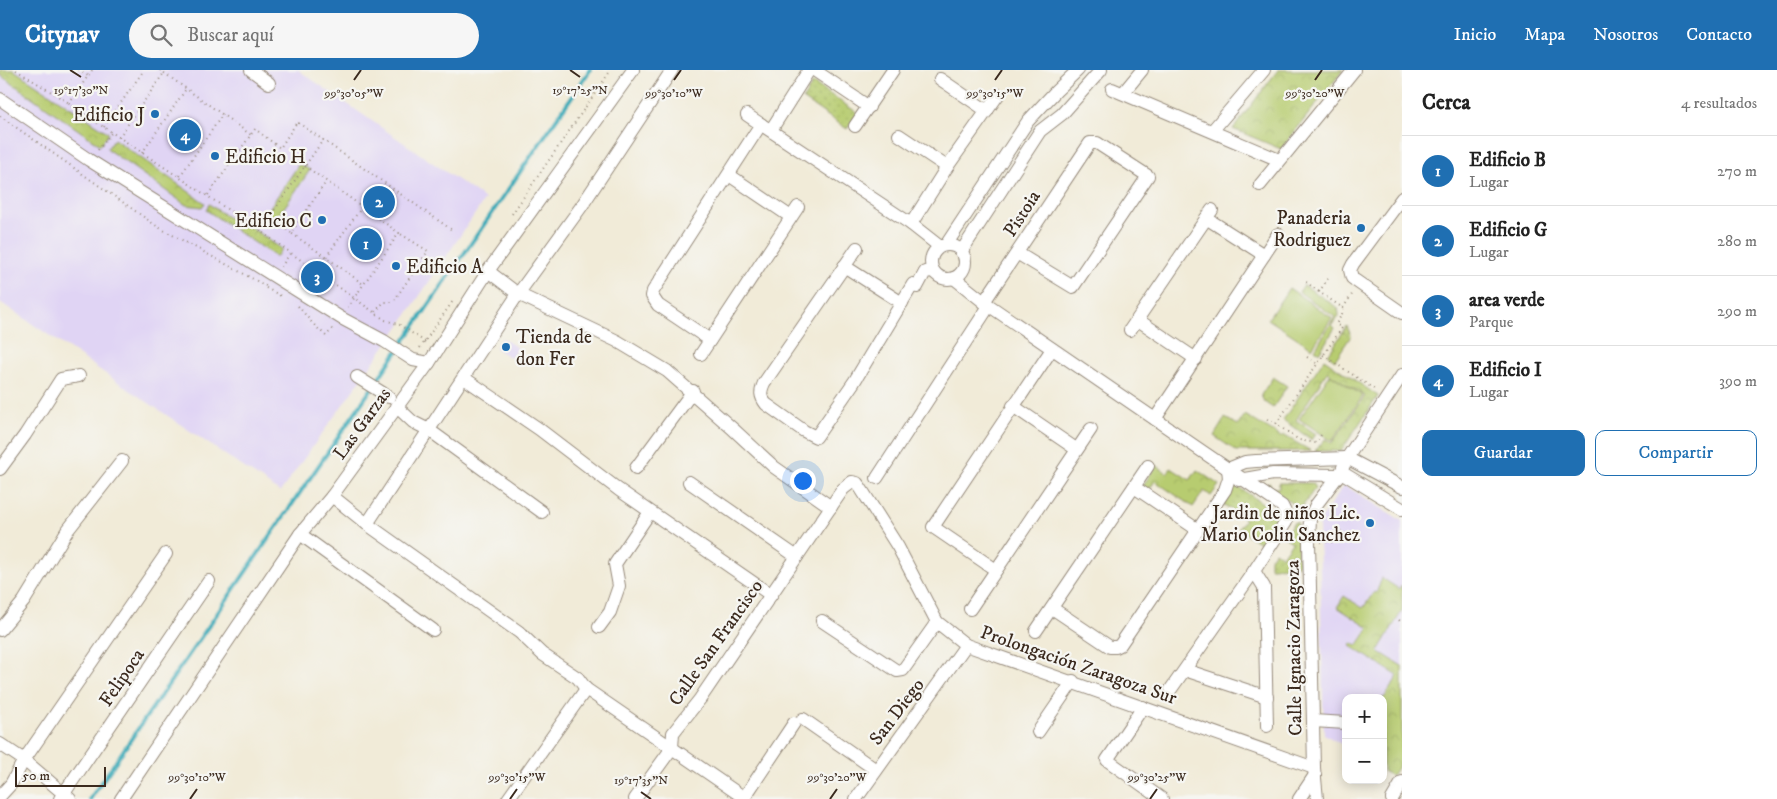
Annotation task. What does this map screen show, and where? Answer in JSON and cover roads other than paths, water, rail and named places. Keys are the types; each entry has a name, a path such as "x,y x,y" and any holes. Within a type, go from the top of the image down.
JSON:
{"street":[{"path":"251,70 268,83"},
{"name":"Las Garzas","path":"121,799 300,534 332,496 393,402 429,363 488,271 633,70"},
{"path":"710,340 658,304 652,296 656,285 728,175 810,70"},
{"path":"814,70 869,107"},
{"path":"855,126 893,70"},
{"path":"747,115 910,224 943,245 961,252 965,257 964,269 954,278 946,279 932,272 929,264 931,256 943,245 1028,121 1078,70"},
{"path":"961,252 1040,131 1062,114 1102,70"},
{"path":"1142,70 1118,91 1279,160"},
{"path":"1212,131 1264,70"},
{"path":"1260,185 1354,70"},
{"path":"367,524 518,294 581,207 668,72"},
{"path":"940,79 987,110"},
{"path":"1056,91 1070,105"},
{"path":"910,224 947,167 998,95"},
{"path":"0,99 89,160 341,318 384,340 413,360 429,363"},
{"path":"1028,121 1040,131"},
{"path":"899,135 947,167"},
{"name":"Pistoia","path":"877,478 1017,253 1090,143 1097,143 1148,176 1073,287 1017,253"},
{"path":"701,354 795,212 728,175"},
{"path":"1402,198 1350,270 1352,278 1402,313"},
{"path":"1196,359 1134,325 1209,214 1264,255"},
{"path":"1155,419 1278,234"},
{"path":"857,248 764,383 761,391 762,398 766,404 804,431 816,437 854,382 913,284 917,287 926,272 932,272"},
{"path":"844,266 902,303"},
{"path":"488,271 518,294 618,341 667,370 774,467 831,507 843,490"},
{"path":"954,278 987,304 1282,506 1286,514 1286,522 1171,689"},
{"path":"996,570 933,527 1052,349"},
{"name":"Calle Ignacio Zaragoza","path":"1317,798 1308,542 1310,518 1316,505 1340,473 1347,458 1402,375"},
{"path":"0,469 25,435 61,379 79,376"},
{"path":"358,377 393,402 413,422 429,430 542,512"},
{"path":"464,378 539,429 650,512 771,595"},
{"path":"636,468 693,392"},
{"path":"1013,406 1076,449"},
{"path":"970,609 1090,429"},
{"path":"1228,469 1244,462 1347,458 1402,487"},
{"path":"1272,460 1273,474"},
{"path":"1308,460 1308,475"},
{"path":"0,630 24,601 67,531 122,462"},
{"path":"1036,630 1148,466"},
{"path":"1225,490 1229,478 1228,469"},
{"path":"1052,608 1110,647 1120,645 1225,490 1235,480 1273,474 1308,475 1340,473 1402,509"},
{"path":"689,482 797,557"},
{"name":"Prolongación Zaragoza Sur","path":"843,490 852,482 857,483 898,547 937,622 966,645 1073,681 1315,772"},
{"path":"1134,487 1198,530"},
{"path":"810,493 829,494 843,490"},
{"path":"332,496 367,524 520,632 542,654 578,678 586,689 745,798 798,721 876,770"},
{"name":"Calle San Francisco","path":"635,799 672,748 673,733 700,699 831,507"},
{"path":"599,628 610,612 619,586 615,564 650,512"},
{"path":"300,534 432,630"},
{"path":"0,796 11,784 24,760 166,554"},
{"path":"1254,571 1264,587 1267,726"},
{"name":"Felipoca","path":"64,798 209,581"},
{"path":"822,621 897,671 903,670 937,622"},
{"name":"San Diego","path":"856,799 938,687 966,645"},
{"path":"1185,670 1267,697"},
{"path":"1038,732 1073,681"},
{"path":"508,799 586,689"},
{"path":"1143,707 1107,760 1162,799"},
{"path":"1313,721 1342,723"},
{"path":"0,744 24,760 64,798"},
{"path":"1299,799 1315,772"},
{"path":"1392,799 1402,784"}],"waterway":[{"path":"90,799 590,70"}],"place":[{"name":"Edificio J","path":"155,114"},
{"name":"Edificio I","path":"185,135"},
{"name":"Edificio H","path":"215,156"},
{"name":"Edificio G","path":"379,202"},
{"name":"Edificio C","path":"322,220"},
{"name":"Panaderia Rodriguez","path":"1361,228"},
{"name":"Edificio B","path":"366,244"},
{"name":"Edificio A","path":"396,266"},
{"name":"area verde","path":"317,277"},
{"name":"Tienda de don Fer","path":"506,347"},
{"name":"Jardin de niños Lic. Mario Colin Sanchez","path":"1370,523"}]}
